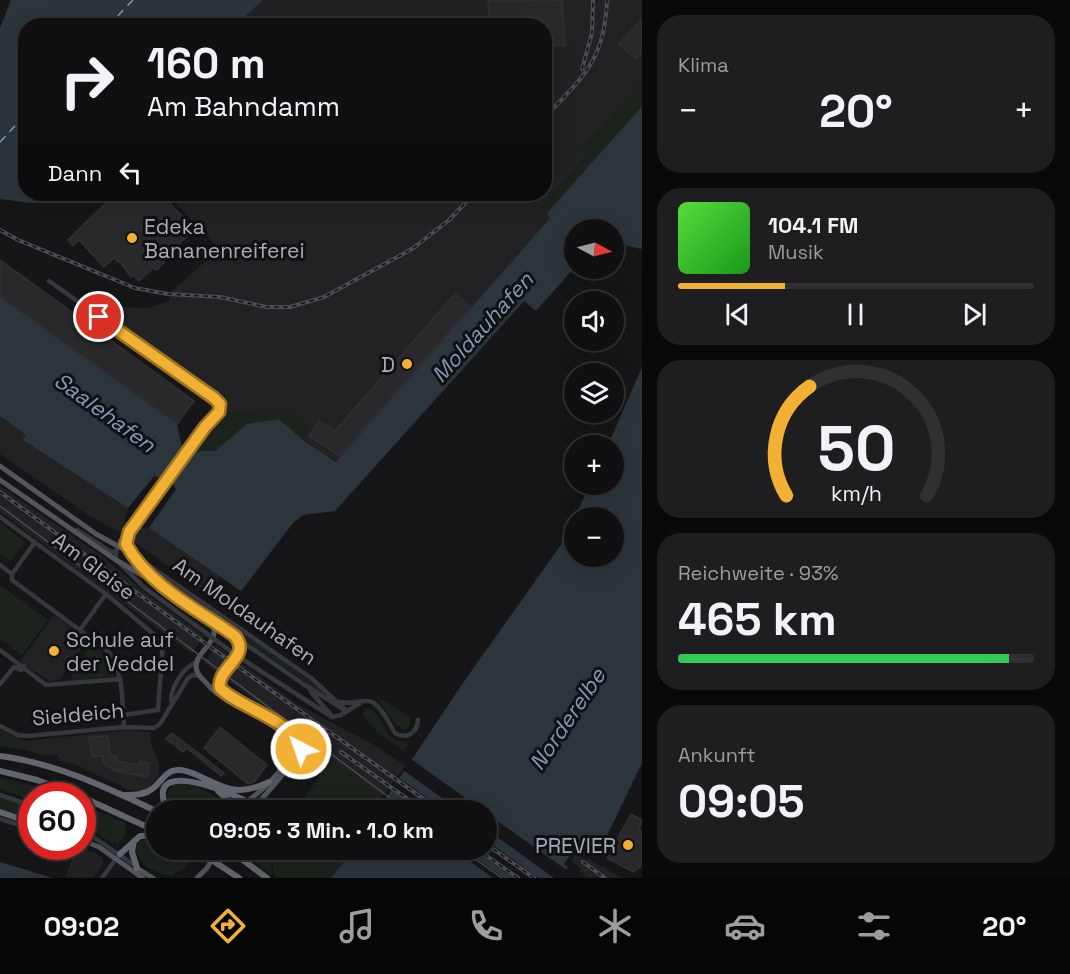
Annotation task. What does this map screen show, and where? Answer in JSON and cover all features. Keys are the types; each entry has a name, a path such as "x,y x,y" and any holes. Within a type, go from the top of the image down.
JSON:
{"highway":[{"path":"0,756 41,764 124,795 146,806"},
{"path":"124,795 150,791 169,773 177,770 188,771 214,783 240,791 253,790 269,782"},
{"path":"0,771 42,782"},
{"path":"165,800 164,793 173,781 187,780 216,788 238,800"},
{"path":"216,788 229,800"},
{"path":"240,791 245,800"},
{"path":"96,803 146,826"},
{"path":"0,812 18,818"},
{"path":"118,856 134,840 146,835"},
{"path":"134,840 132,852 137,868"},
{"path":"211,860 239,878"},
{"path":"243,860 267,878"}],"main road":[{"name":"Am Moldauhafen","path":"0,466 118,549 134,555"},
{"path":"0,480 116,560 170,592 235,636 240,645 238,656 220,681 221,689 237,701 261,712 295,738 301,747 300,754 261,800"},
{"path":"134,555 147,572 170,592"},
{"path":"209,619 214,626 216,640 198,661 196,669 201,677 234,706 262,720 286,739 289,747 287,756 254,800"},
{"path":"201,677 220,681"},
{"path":"96,846 118,856 143,878"},
{"path":"197,878 212,860"},
{"path":"137,868 153,878"}],"street":[{"path":"49,281 220,404 220,409 129,532 118,549 116,560"},
{"name":"Am Gleise","path":"0,517 106,594 164,644 160,706 157,711"},
{"path":"53,518 111,552 118,549 129,532"},
{"path":"126,539 127,546 134,555"},
{"path":"35,542 12,574 12,580 108,651 115,659 120,679 124,727"},
{"name":"Am Moldauhafen","path":"134,555 311,678 338,700 347,711"},
{"name":"Am Moldauhafen","path":"116,560 145,588 206,633 332,717"},
{"path":"0,565 12,574"},
{"path":"80,630 106,594"},
{"path":"216,640 222,633 235,636 303,684 347,711"},
{"path":"238,656 247,649 254,650"},
{"path":"0,650 50,686 120,679"},
{"path":"172,704 171,697 175,685 188,668 198,661"},
{"path":"0,684 14,668 21,670 24,666"},
{"path":"172,704 188,678 193,675 201,677"},
{"path":"303,684 332,717 337,717 367,700 374,702 395,733 400,736 412,734 417,728 418,720"},
{"path":"338,700 349,704 360,703"},
{"name":"Sieldeich","path":"0,726 23,736 124,727 154,728 160,724 172,704"},
{"name":"Sieldeich","path":"123,715 157,711"},
{"path":"0,795 18,801"},
{"path":"0,819 18,825"},
{"path":"96,840 137,868"},
{"path":"102,878 118,856"}],"shaded area":[{"path":"263,0 642,0 642,83 581,150 587,156 552,196 552,18 244,18"},
{"path":"642,83 642,106 547,213 542,208 548,201 552,201 552,197 587,157 580,150"},
{"path":"174,201 548,201 542,208 551,217 336,462 304,441 308,424 294,410 225,413 227,399 83,302 93,297 126,307 148,308 169,301 170,293 219,249"},
{"path":"294,410 308,424 304,441 279,419 247,424 215,451 201,451 192,455 225,413"},
{"name":"Saalehafen","path":"0,416 26,435 24,440 128,508 124,525 119,532 88,515 0,454"},
{"path":"0,486 102,556 148,595 204,636 192,654 0,512"},
{"path":"0,522 25,542 11,561 0,555"},
{"path":"141,528 149,528 220,577 208,593 132,541"},
{"path":"0,585 48,620 22,655 0,639"},
{"path":"210,610 307,679 337,704 207,614"},
{"name":"Schule auf der Veddel","path":"54,615 87,640 59,680 49,681 20,662"},
{"path":"91,644 107,657 114,676 73,680 71,674"},
{"path":"216,645 231,656 219,674 204,663"},
{"path":"240,662 299,705 376,746 405,766 381,798 228,680"},
{"path":"379,700 382,702 384,700 410,718 410,726 403,730 394,723"},
{"path":"366,708 377,715 393,739 409,742 404,751 378,733 363,715"},
{"path":"0,730 25,741 26,750 0,746"},
{"path":"129,730 150,732 150,741 159,764 158,776 145,790 129,790 74,764 60,761 57,754 44,755 26,750 25,741"},
{"path":"330,759 383,800 303,800"},
{"path":"0,778 18,782 18,795 0,789"},
{"path":"174,783 202,789 217,798 216,800 167,800 166,796"},
{"path":"0,798 18,804 18,815 0,809"},
{"path":"96,811 125,823 126,833 118,844 115,842 113,844 96,833"},
{"path":"146,839 146,860 189,861 172,876 160,873 141,861 136,850 138,843"},
{"path":"96,853 103,858 103,864 93,878 66,877 72,860 96,860"},
{"path":"575,854 603,866 620,878 589,878 579,871 581,869 572,861"},
{"path":"252,860 271,860 272,876"},
{"path":"272,860 345,860 331,878 276,878"}],"water":[{"path":"11,0 263,0 244,18 18,18 18,201 47,201 40,203 32,203 0,199 0,28"},
{"name":"Moldauhafen","path":"642,106 642,249 624,245 624,219 564,219 564,279 536,311 524,301 335,511 303,515 293,523 241,591 149,528 176,489 171,481 154,476 128,508 23,440 26,435 0,416 0,297 177,424 182,447 192,455 201,451 215,451 247,424 279,419 304,441 336,462 550,218 547,213"},
{"name":"Norderelbe","path":"642,367 642,763 601,848 576,846 564,864 568,867 561,878 331,878 345,860 497,860 497,800 385,800 465,680 564,540 564,567 624,567 624,507 579,507 585,495 624,495 624,435 612,435 618,423 624,423 624,408"},
{"path":"0,862 53,878 0,878"}],"pier":[{"path":"411,759 468,800 445,800 403,770"},
{"path":"398,777 430,800 405,800 390,789"},
{"path":"497,821 568,871 563,878 554,878 497,837"},
{"path":"497,848 538,878 514,878 489,860 497,860"},
{"path":"468,860 479,860 504,878 493,878"}],"building":[{"path":"488,0 562,0 565,45 552,46 552,18 489,18"},
{"path":"642,19 642,52 636,59 619,44"},
{"name":"Edeka Bananenreiferei","path":"108,201 168,201 194,229 164,259 164,263 156,270 153,268 139,281 133,275 131,277 114,258 104,267 79,240 73,246 68,240"},
{"path":"0,260 94,328 98,322 102,324 98,331 194,401 177,424 0,297"},
{"name":"D","path":"455,294 471,307 340,456 309,436 319,421 335,431"},
{"path":"220,727 267,765 254,782 248,784 204,748"},
{"path":"172,733 224,773 221,776 187,748 183,752 166,739"},
{"path":"107,736 112,756 117,756 117,761 139,765 140,761 149,763 147,777 116,771 104,764 103,756 92,757 89,737"},
{"name":"PREVIER","path":"631,814 642,820 639,830 642,832 642,866 633,872 607,858"}],"ferry route":[{"path":"116,18 133,0"},
{"path":"0,142 18,123"}],"tram line":[{"path":"0,506 393,800"},
{"path":"477,860 502,878"}],"railway":[{"path":"582,69 592,33 593,0"},
{"path":"552,110 581,78 596,53 602,38 607,0"},
{"path":"0,230 18,240 135,288 168,294 220,297 266,307 290,307 324,297 412,249 449,220 467,201"},
{"path":"0,492 213,649 425,800"},
{"path":"341,752 409,800"},
{"path":"497,852 534,878"},
{"path":"493,860 518,878"},
{"path":"583,862 605,878"}],"place":[{"name":"Edeka Bananenreiferei","path":"132,238"},
{"name":"D","path":"407,364"},
{"name":"Schule auf der Veddel","path":"54,651"},
{"name":"PREVIER","path":"628,845"}],"route":[{"path":"99,317 220,404 220,411 210,420 129,532 126,544 147,572 170,592 235,636 239,642 239,652 222,677 220,688 237,701 261,712 284,729 297,740 301,749"}]}
